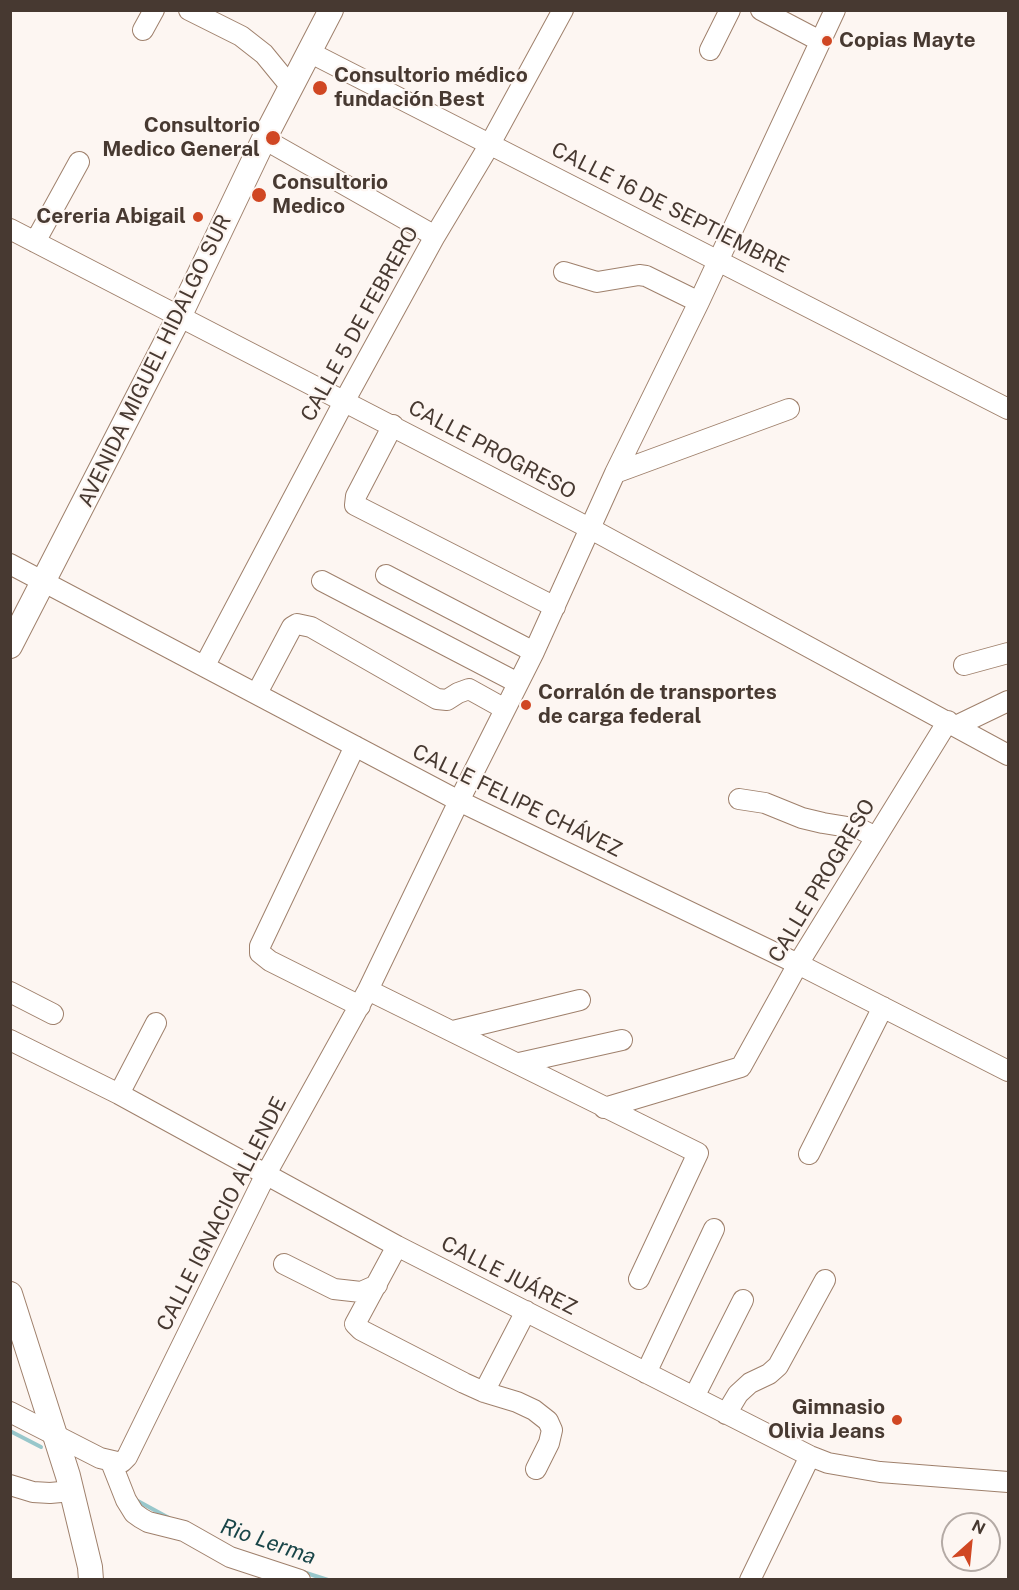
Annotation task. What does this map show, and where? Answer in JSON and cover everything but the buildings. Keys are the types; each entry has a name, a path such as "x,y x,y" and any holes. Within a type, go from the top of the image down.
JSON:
{"main road":[{"name":"AVENIDA MIGUEL HIDALGO SUR","path":"10,646 179,317 264,139 331,10"},
{"path":"10,1294 70,1483 91,1580"}],"street":[{"path":"143,30 154,10"},
{"path":"189,10 241,36 264,54 291,87"},
{"name":"CALLE 5 DE FEBRERO","path":"205,665 345,400 563,10"},
{"path":"710,50 730,10"},
{"path":"761,10 820,41"},
{"name":"CALLE IGNACIO ALLENDE","path":"111,1460 127,1457 266,1174 364,998 534,652 615,473 699,302 835,10"},
{"name":"CALLE 16 DE SEPTIEMBRE","path":"309,52 1008,409"},
{"path":"264,139 435,236"},
{"path":"35,242 79,162"},
{"name":"CALLE PROGRESO","path":"10,229 591,529 1008,755"},
{"path":"564,272 597,282 639,275 646,276 699,302"},
{"path":"615,473 789,409"},
{"path":"393,425 356,496 356,505 555,607"},
{"name":"CALLE FELIPE CHÁVEZ","path":"10,564 459,801 798,964 1008,1071"},
{"path":"386,575 534,652"},
{"path":"322,581 518,682"},
{"path":"257,693 292,627 297,624 311,627 437,699 447,700 469,689 505,709"},
{"path":"964,665 1008,653"},
{"path":"952,724 1008,701"},
{"name":"CALLE PROGRESO","path":"604,1107 741,1067 798,964 876,837 952,724"},
{"path":"355,746 260,946 260,952 270,961 453,1031 698,1153 639,1279"},
{"path":"739,799 765,803 813,820 860,829 876,837"},
{"path":"10,992 53,1014"},
{"path":"453,1031 580,1000"},
{"path":"809,1154 884,1007"},
{"path":"119,1094 156,1023"},
{"name":"CALLE JUÁREZ","path":"10,1040 119,1094 397,1246 810,1456 828,1463 870,1471 1008,1482"},
{"path":"519,1064 622,1040"},
{"path":"646,1373 714,1228"},
{"path":"397,1246 355,1324 358,1328 484,1392 534,1410 548,1421 552,1430 549,1443 536,1469"},
{"path":"284,1264 318,1282 342,1290 362,1292 377,1285"},
{"path":"726,1414 738,1394 750,1383 769,1374 778,1366 825,1280"},
{"path":"694,1397 743,1300"},
{"path":"484,1392 526,1311"},
{"path":"10,1412 56,1436 111,1460 126,1500 134,1513 141,1518 148,1522 184,1531 230,1557 300,1580"},
{"path":"750,1580 810,1456"},
{"path":"10,1485 33,1492 50,1493 111,1460"}],"waterway":[{"name":"Rio Lerma","path":"10,1431 41,1447"},
{"name":"Rio Lerma","path":"136,1500 169,1518"},
{"name":"Rio Lerma","path":"303,1572 328,1580"}],"place":[{"name":"Copias Mayte","path":"827,41"},
{"name":"Consultorio médico fundación Best","path":"320,88"},
{"name":"Consultorio Medico General","path":"273,138"},
{"name":"Consultorio Medico","path":"259,195"},
{"name":"Cereria Abigail","path":"198,217"},
{"name":"Corralón de transportes de carga federal","path":"526,705"},
{"name":"Gimnasio Olivia Jeans","path":"897,1420"}]}
